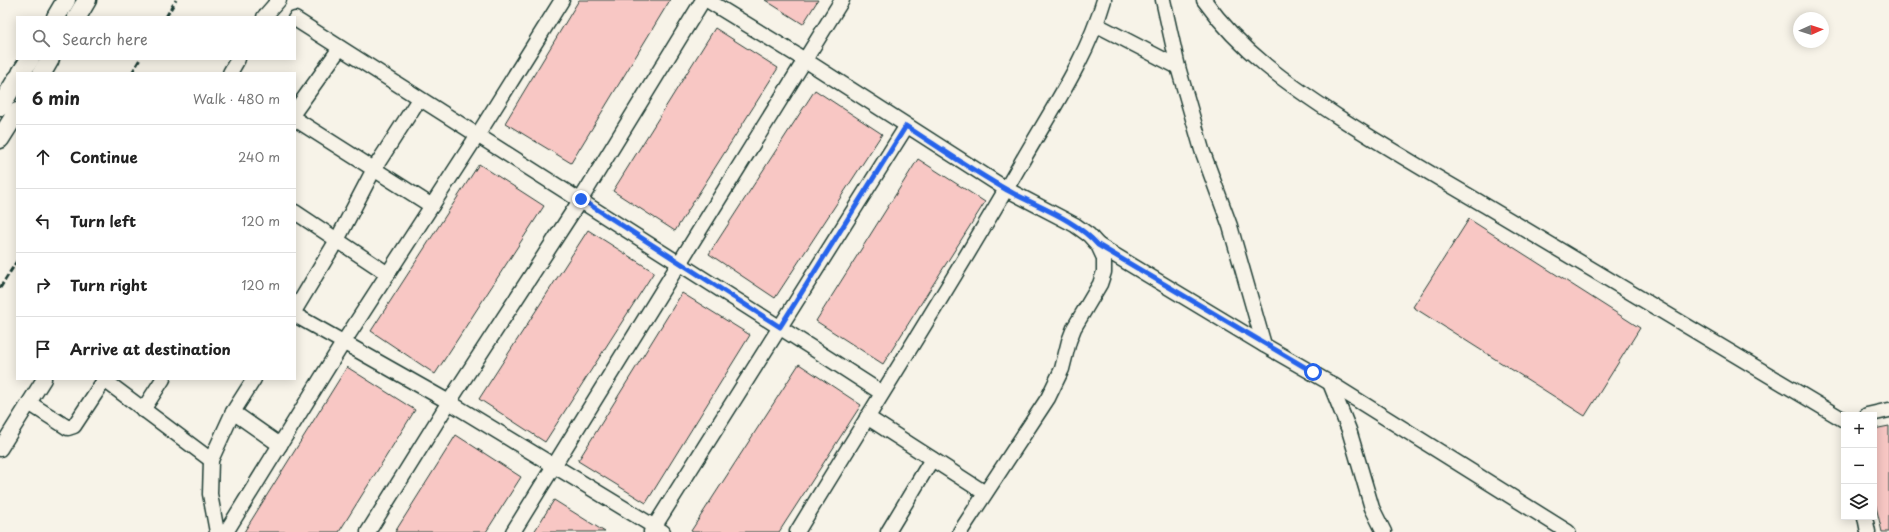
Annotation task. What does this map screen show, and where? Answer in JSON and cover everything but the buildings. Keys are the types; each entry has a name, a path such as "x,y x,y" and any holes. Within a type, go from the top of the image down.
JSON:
{"main road":[{"path":"57,16 66,0"},
{"path":"77,16 87,0"},
{"path":"22,72 29,60"},
{"path":"43,72 49,60"},
{"path":"0,139 5,105 16,81"}],"street":[{"path":"226,532 343,343 477,136 562,0"},
{"path":"368,532 449,402 581,199 703,0"},
{"path":"707,0 805,60 1006,190 1075,225 1089,235 1098,245 1330,383 1568,532"},
{"path":"513,532 842,0"},
{"path":"797,532 1006,190 1081,58 1097,26 1104,0"},
{"path":"1163,0 1178,67 1205,161 1230,226 1264,345"},
{"path":"1204,0 1245,48 1267,68 1292,86 1370,137 1841,418"},
{"path":"265,16 276,3 291,16"},
{"path":"296,20 477,136 581,199 882,393"},
{"path":"1097,26 1178,67"},
{"path":"296,110 340,48"},
{"path":"231,72 237,60"},
{"path":"296,308 337,240 374,169 419,99"},
{"path":"296,120 432,206"},
{"path":"296,316 449,402 656,530 780,327 906,126"},
{"path":"296,213 388,274"},
{"path":"960,532 1048,398 1056,383 1074,328 1100,284 1104,272 1104,258 1098,245"},
{"path":"0,449 43,380"},
{"path":"29,403 68,428 74,426 103,380"},
{"path":"105,380 211,460"},
{"path":"143,410 162,380"},
{"path":"217,532 210,494 211,460 233,412 253,380"},
{"path":"1330,383 1349,430 1372,508 1384,532"},
{"path":"1877,413 1889,410"},
{"path":"233,412 280,445"},
{"path":"867,417 985,493"},
{"path":"888,532 932,459"},
{"path":"1866,520 1868,532"}],"railway":[{"path":"167,16 176,0"},
{"path":"133,72 139,60"},
{"path":"0,288 16,263"}],"route":[{"path":"581,199 780,327 906,126 1006,190 1075,225 1089,235 1098,245 1268,347 1313,372"}]}
